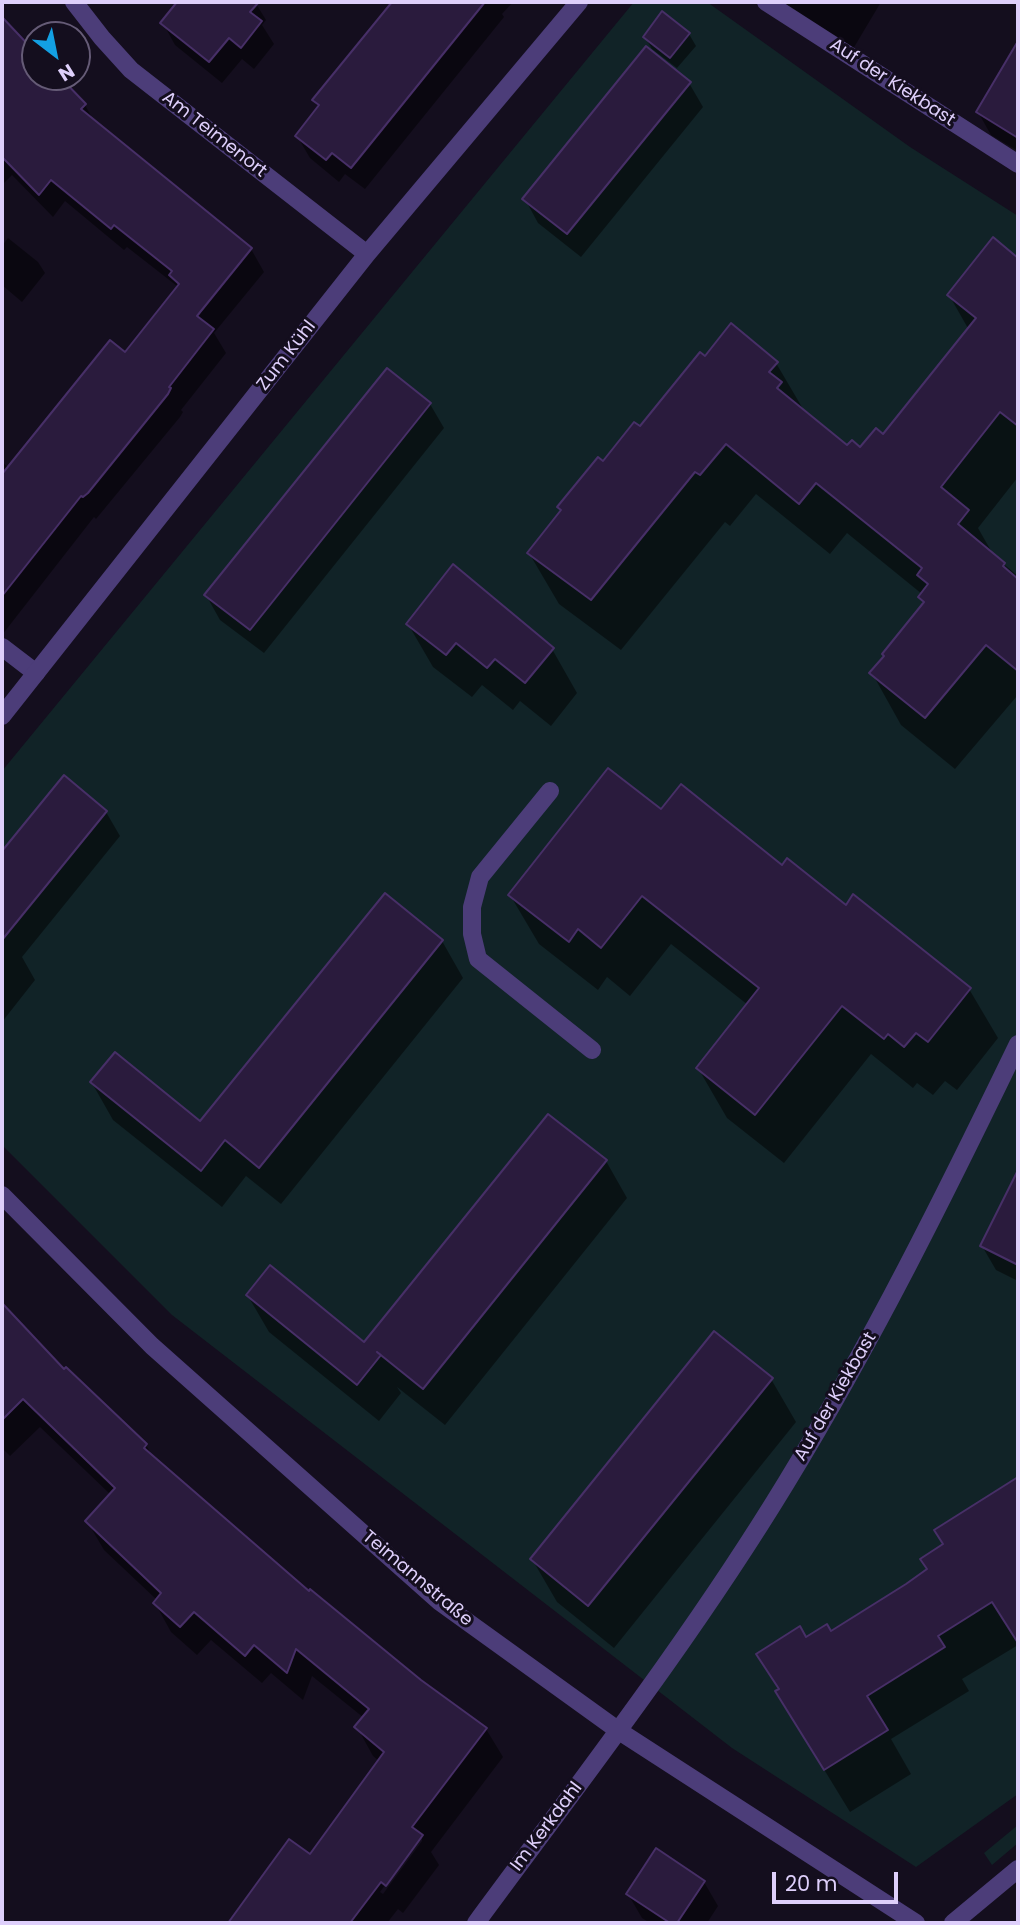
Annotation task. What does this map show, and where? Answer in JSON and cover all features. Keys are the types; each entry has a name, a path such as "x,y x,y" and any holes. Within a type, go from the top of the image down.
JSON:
{"street":[{"name":"Am Teimenort","path":"74,2 131,70 366,254"},
{"name":"Zum Kühl","path":"2,716 366,254 579,2"},
{"name":"Auf der Kiekbast","path":"766,2 1018,164"},
{"path":"2,647 36,673"},
{"path":"550,791 480,877 472,907 472,934 478,959 592,1050"},
{"name":"Auf der Kiekbast","path":"619,1731 735,1563 785,1485 853,1369 964,1156 1018,1044"},
{"name":"Teimannstraße","path":"2,1195 152,1346 440,1602 619,1731 916,1923"},
{"name":"Im Kerkdahl","path":"476,1923 619,1731"},
{"path":"953,1923 1018,1869"}],"shaded area":[{"path":"634,2 707,2 910,147 1018,216 1018,1794 916,1867 732,1748 172,1315 2,1145 2,771"},
{"path":"1018,1825 1018,1843 992,1865 984,1853"}],"building":[{"path":"177,2 259,2 250,12 262,21 241,48 229,38 209,62 160,23"},
{"path":"392,2 485,2 351,168 332,153 326,160 295,136 319,105 312,100"},
{"path":"662,11 690,33 670,58 643,37"},
{"path":"2,17 21,37 21,91 73,91 86,104 81,109 252,248 197,316 214,329 169,387 171,388 168,394 88,493 81,496 2,596 2,474 110,340 125,352 179,284 169,275 172,271 114,225 111,229 51,180 39,195 2,157"},
{"path":"1018,41 1018,138 976,112"},
{"path":"646,46 691,82 567,234 522,199"},
{"path":"993,237 1018,258 1018,426 1000,412 941,487 969,510 958,524 1005,563 1003,566 1018,579 1018,671 986,645 925,718 869,673 924,602 918,597 928,584 917,575 922,568 816,483 799,504 726,444 700,475 695,472 591,600 527,553 561,510 557,507 598,457 603,461 634,422 640,426 700,352 705,356 731,323 778,362 769,372 782,382 777,388 847,445 852,440 860,447 876,428 883,434 976,318 947,295"},
{"path":"387,368 431,403 250,630 204,595"},
{"path":"453,564 554,648 525,683 495,659 487,668 456,643 446,655 406,624"},
{"path":"608,768 661,809 681,784 782,865 787,858 846,905 853,894 971,988 928,1042 916,1033 904,1047 888,1034 884,1039 842,1006 755,1115 696,1068 759,988 642,896 601,948 578,929 569,942 508,895"},
{"path":"64,775 107,811 2,940 2,851"},
{"path":"385,893 443,940 259,1168 225,1140 201,1171 90,1082 115,1052 200,1121"},
{"path":"548,1114 607,1160 423,1389 381,1355 357,1385 246,1295 270,1265 364,1342"},
{"path":"1018,1170 1018,1265 980,1246"},
{"path":"2,1303 64,1369 66,1367 147,1444 144,1448 309,1591 310,1589 421,1680 487,1728 412,1827 423,1835 386,1886 381,1882 350,1923 228,1923 289,1839 310,1854 384,1752 354,1727 369,1709 296,1649 287,1673 254,1645 245,1656 194,1612 180,1627 153,1603 161,1593 85,1521 115,1488 23,1399 2,1420"},
{"path":"714,1331 773,1378 588,1606 530,1559"},
{"path":"1018,1477 1018,1643 992,1602 938,1636 945,1647 867,1696 888,1730 824,1770 775,1691 779,1689 756,1654 800,1626 806,1637 827,1624 831,1631 906,1584 927,1569 920,1559 943,1544 934,1530"},
{"path":"656,1848 705,1881 677,1923 670,1923 626,1894"}]}
